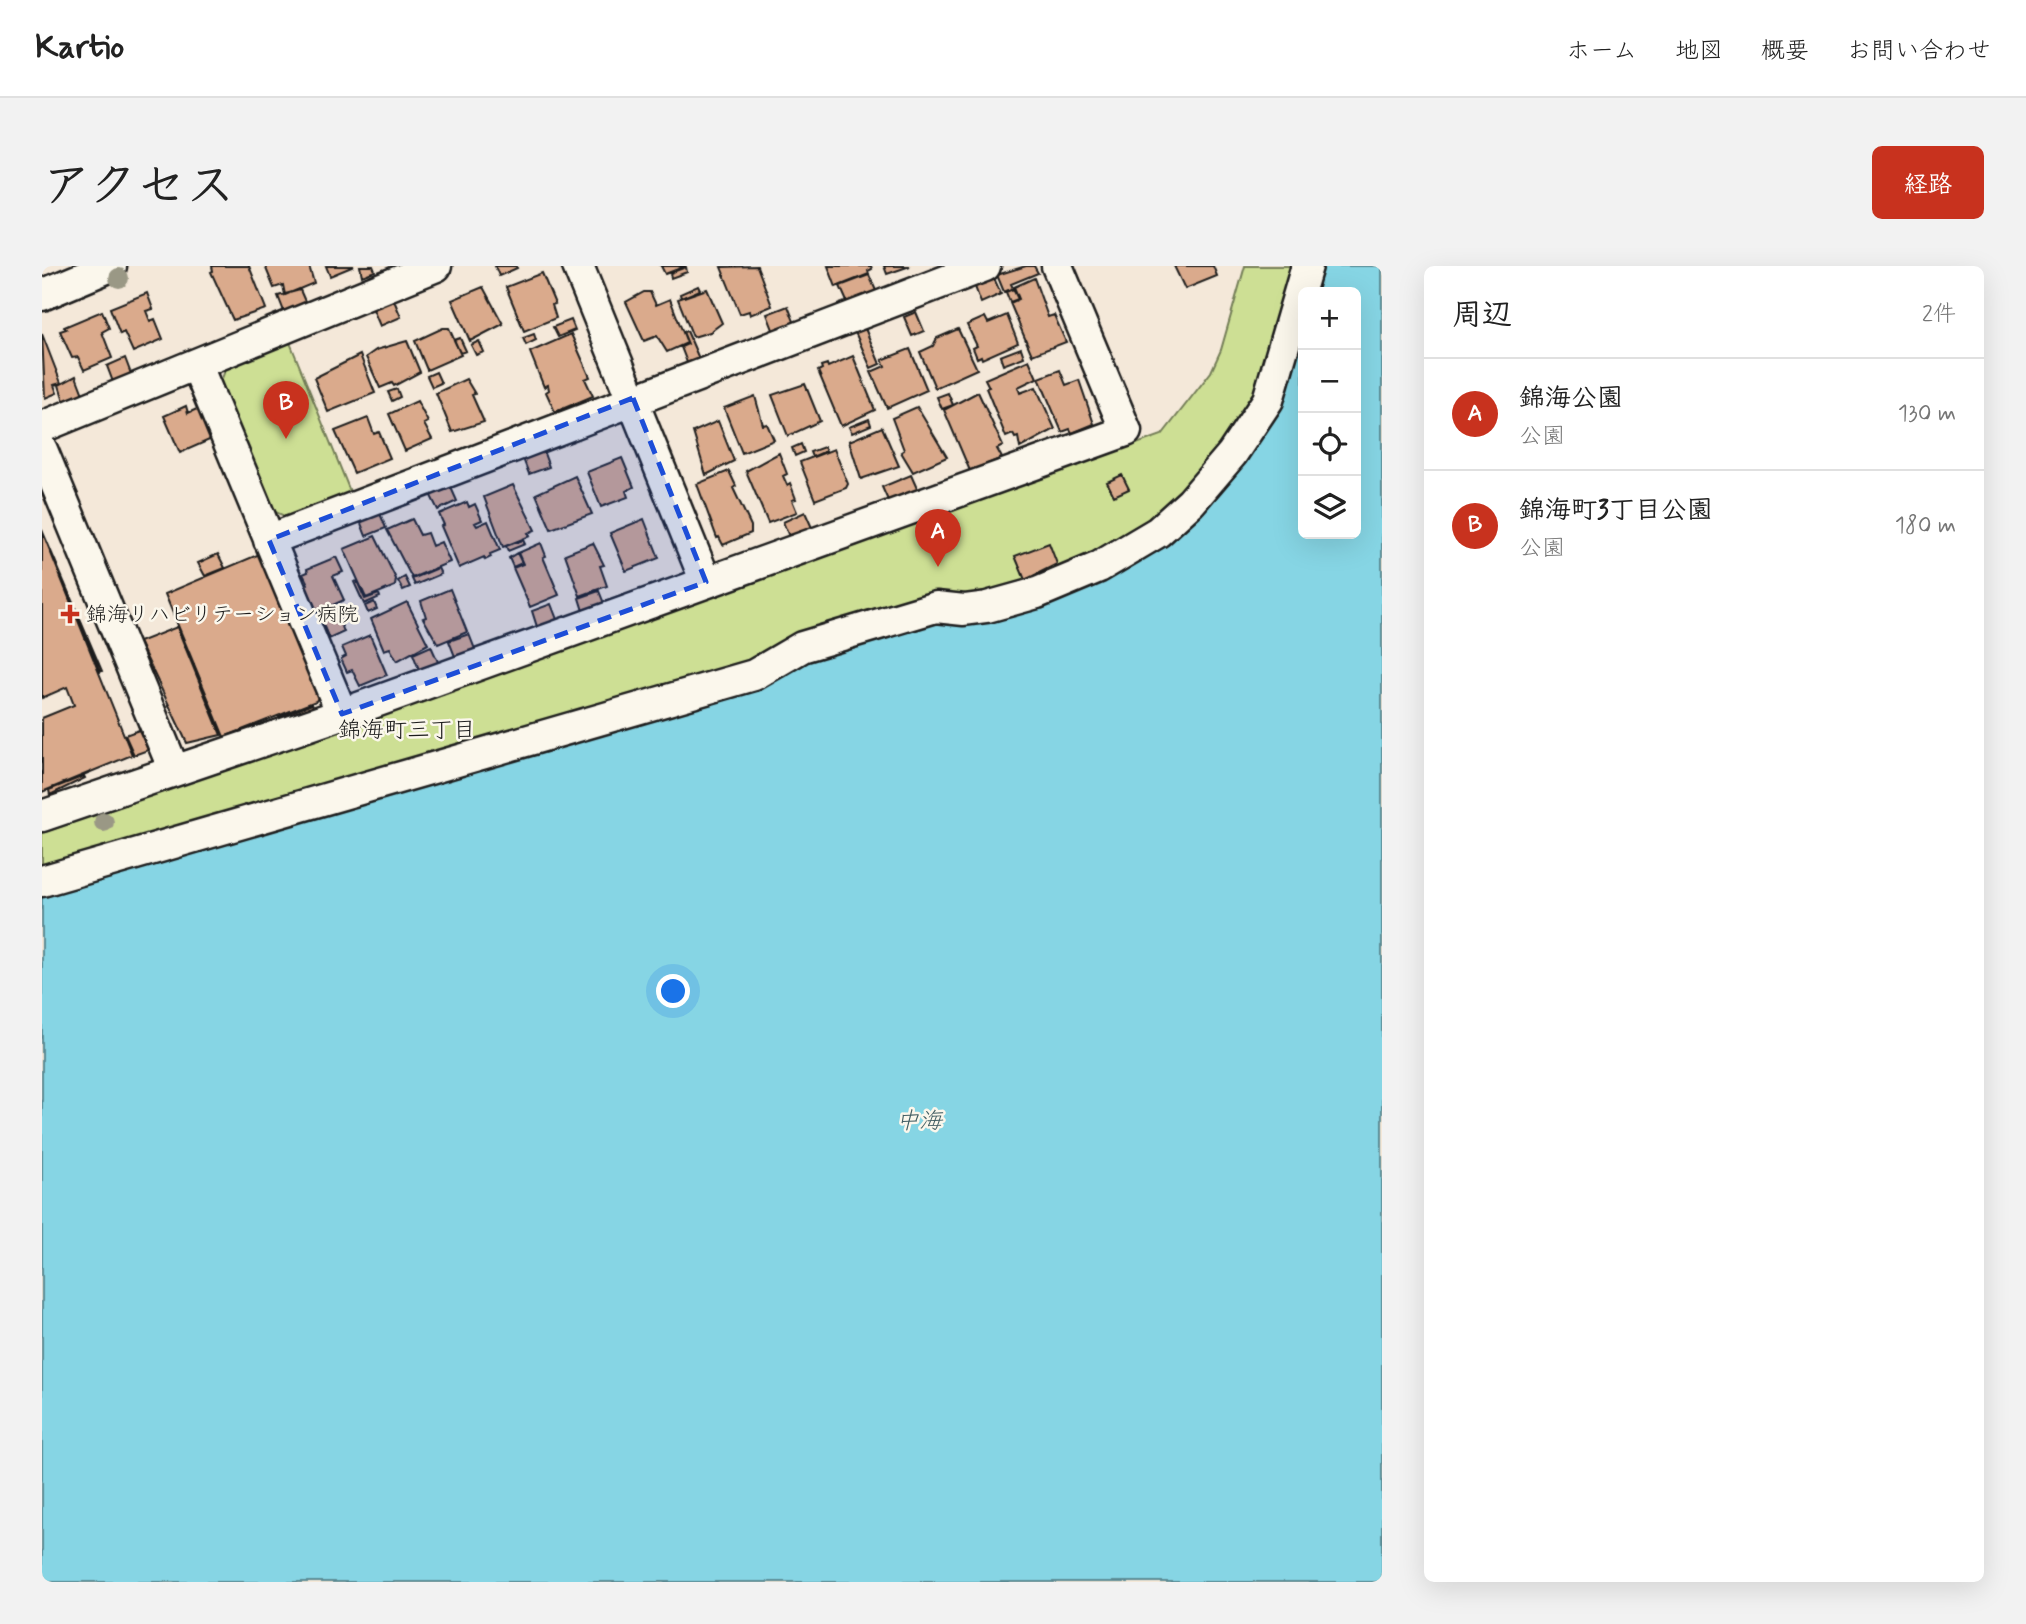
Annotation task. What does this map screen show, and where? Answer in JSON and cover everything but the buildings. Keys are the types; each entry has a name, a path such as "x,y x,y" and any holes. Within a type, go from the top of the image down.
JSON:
{"street":[{"path":"42,295 111,266"},
{"path":"42,427 197,366 436,266"},
{"path":"579,266 706,582"},
{"path":"269,540 633,398 985,266"},
{"path":"42,816 342,714 1126,431 1058,266"},
{"path":"42,881 312,805 754,674 802,647 936,607 964,610 987,607 1037,593 1099,567 1158,532 1191,502 1257,420 1268,400 1307,266"},
{"path":"197,366 342,714"},
{"path":"42,450 174,770"}],"highlighted area":[{"path":"633,398 706,582 342,714 269,540"}],"green space":[{"path":"1245,266 1299,266 1256,406 1158,522 1091,563 749,668 42,874 42,833 1162,435 1211,372 1221,350"},
{"path":"289,340 351,494 289,518 273,511 220,384 227,365"}],"water":[{"name":"中海","path":"1317,266 1382,266 1382,1582 42,1582 42,892 785,676 808,653 941,615 957,625 985,617 1194,510 1298,322 1298,539 1361,539 1361,287 1311,287"}],"place":[{"name":"錦海町3丁目公園","path":"286,439"},
{"name":"錦海公園","path":"938,567"},
{"name":"錦海リハビリテーション病院","path":"70,614"}],"district":[{"name":"錦海町三丁目","path":"407,729"}]}
